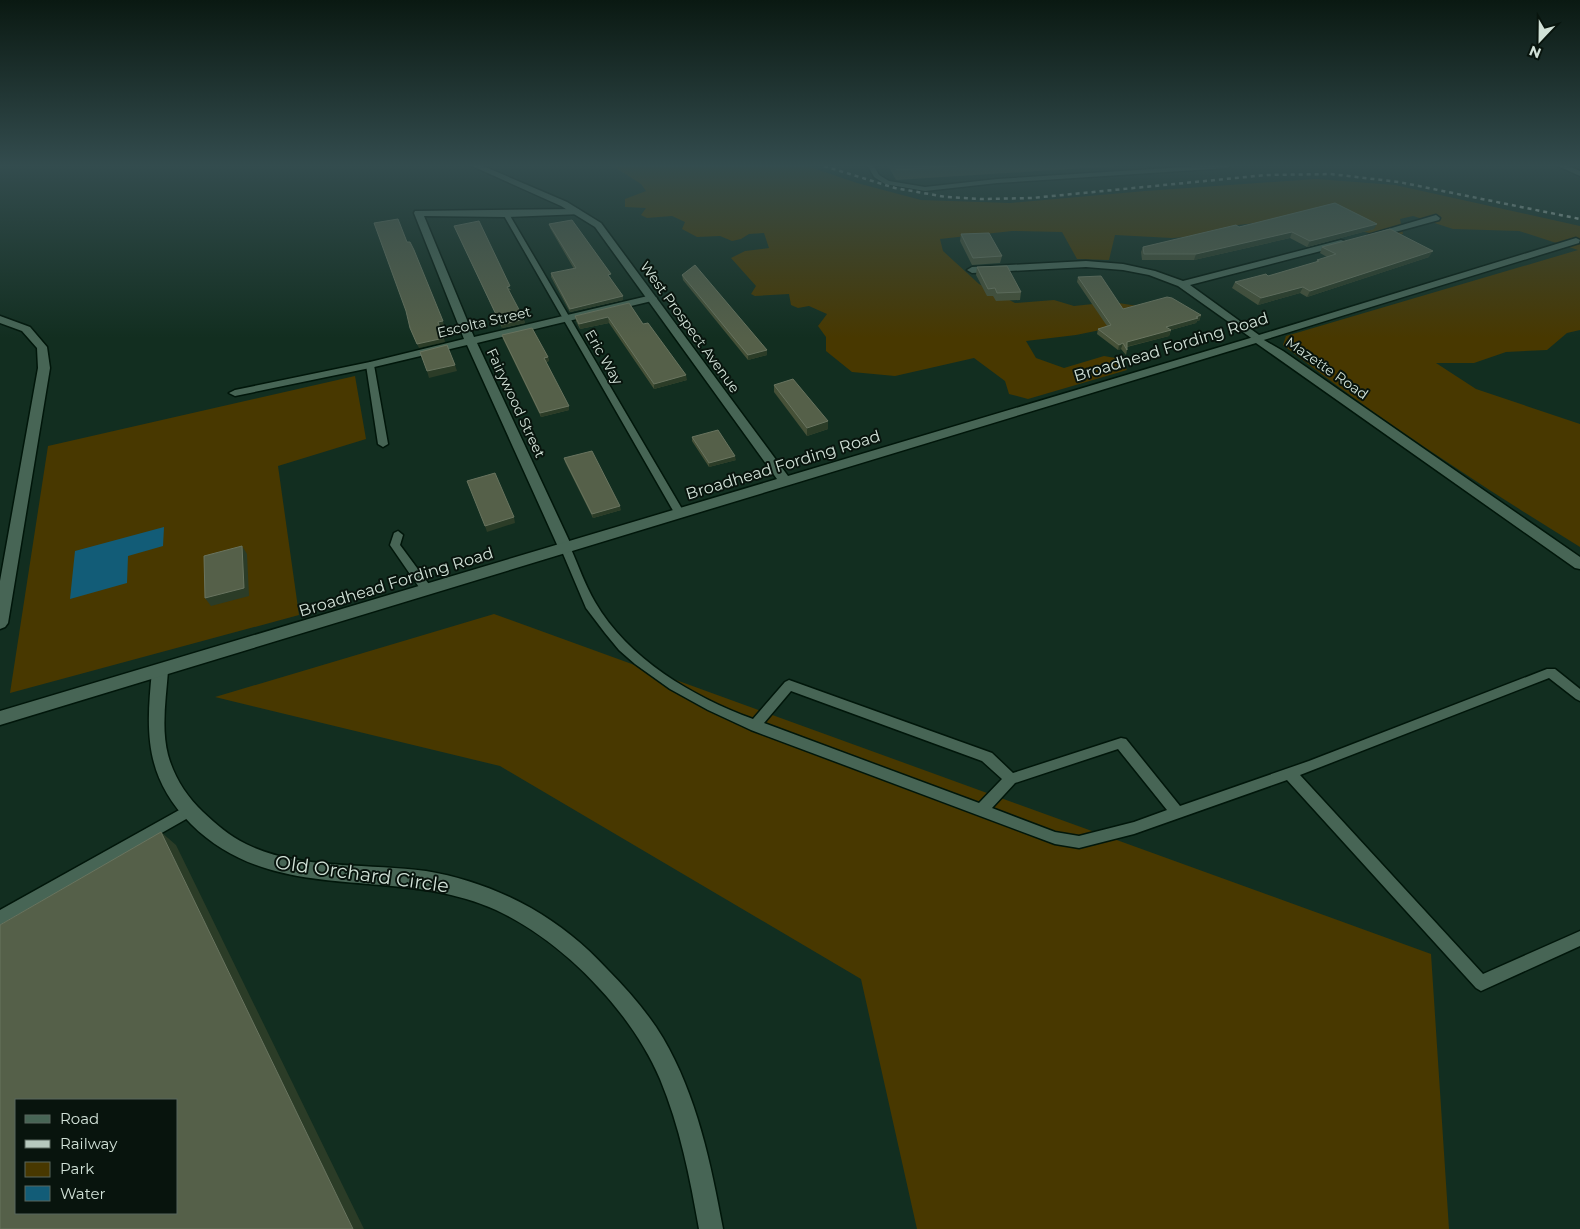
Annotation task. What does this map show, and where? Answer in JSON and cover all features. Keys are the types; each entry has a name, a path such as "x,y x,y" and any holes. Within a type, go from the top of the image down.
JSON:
{"street":[{"name":"Fairywood Street","path":"422,223 470,340 566,549"},
{"name":"West Prospect Avenue","path":"595,223 786,482"},
{"path":"1182,284 1416,223"},
{"name":"Broadhead Fording Road","path":"0,718 566,549 1576,241"},
{"name":"Mazette Road","path":"972,270 1086,264 1123,267 1152,273 1182,284 1257,339 1287,358 1580,564"},
{"name":"Escolta Street","path":"235,393 370,364 652,298"},
{"path":"0,319 26,329 42,347 44,368 3,591 0,623"},
{"name":"Old Orchard Circle","path":"160,670 157,711 158,747 168,775 180,799 210,832 233,847 262,860 293,868 400,876 428,880 460,888 494,900 525,915 586,961 642,1025 665,1065 686,1120 702,1177 711,1229"}],"lane":[{"name":"Eric Way","path":"511,223 680,514"},
{"path":"370,364 383,444"},
{"path":"398,535 395,545 427,590"},
{"path":"566,549 594,610 619,643 652,672 688,695 755,726 980,811 1056,838 1079,842 1134,828 1178,813 1289,773 1551,672 1580,696"},
{"path":"755,726 788,686 987,757 1011,779"},
{"path":"980,811 1011,779 1121,743 1178,813"},
{"path":"1289,773 1481,983 1580,938"},
{"path":"0,918 190,810"}],"green space":[{"path":"684,223 1252,223 1238,225 1200,236 1172,238 1115,235 1109,260 1077,259 1062,232 1012,231 940,239 943,251 979,284 1015,303 1054,300 1074,306 1112,302 1138,306 1149,320 1076,335 1026,341 1036,358 1064,368 1104,356 1121,359 1127,370 1028,399 1009,394 1005,381 974,358 895,376 852,372 826,351 826,337 818,326 827,314 809,306 798,308 791,305 789,294 755,296 751,294 756,286 731,258 745,251 769,248 764,233 749,234 741,239 732,241 720,236 697,237 682,229"},
{"path":"1261,223 1401,223 1403,234 1389,237 1345,228"},
{"path":"1436,223 1568,223 1580,226 1580,330 1567,333 1547,350 1506,352 1474,363 1436,363 1476,389 1580,424 1580,547 1428,450 1283,345 1286,336 1578,250 1519,231 1453,229"},
{"path":"355,376 366,439 278,466 299,615 10,693 48,446"},
{"path":"494,614 1431,954 1449,1229 917,1229 861,979 500,766 215,697"}],"water":[{"path":"164,527 163,546 128,556 127,583 70,599 75,551"}],"building":[{"path":"374,223 400,223 407,242 410,242 414,250 443,321 438,322 444,338 417,344 410,328 406,311"},
{"path":"480,223 510,286 507,287 524,319 501,325 454,226"},
{"path":"574,223 611,274 608,275 623,296 570,309 551,273 576,268 549,224"},
{"path":"1254,223 1377,224 1310,241 1292,232 1196,254 1144,254 1143,247 1236,225 1239,227"},
{"path":"1390,229 1433,251 1310,291 1303,287 1261,298 1235,282 1266,274 1268,276 1319,261 1317,260 1336,254 1322,247"},
{"path":"989,233 1002,256 973,258 961,234"},
{"path":"695,265 767,350 748,355 682,275"},
{"path":"1007,266 1021,292 997,293 995,288 988,289 977,267"},
{"path":"1101,276 1123,309 1167,297 1201,315 1196,317 1198,318 1166,327 1171,330 1127,342 1127,350 1123,343 1119,345 1098,329 1111,325 1078,277"},
{"path":"629,303 643,324 648,323 686,375 654,384 608,317 579,324 575,316"},
{"path":"532,328 548,357 544,358 569,406 540,413 502,335"},
{"path":"447,345 455,365 427,371 420,352"},
{"path":"793,379 828,421 807,428 774,385"},
{"path":"718,430 735,456 709,463 692,437"},
{"path":"592,451 620,506 592,514 564,458"},
{"path":"495,473 514,517 485,526 467,481"},
{"path":"242,546 244,588 205,598 204,556"},
{"path":"161,832 353,1229 0,1229 0,925"}]}
